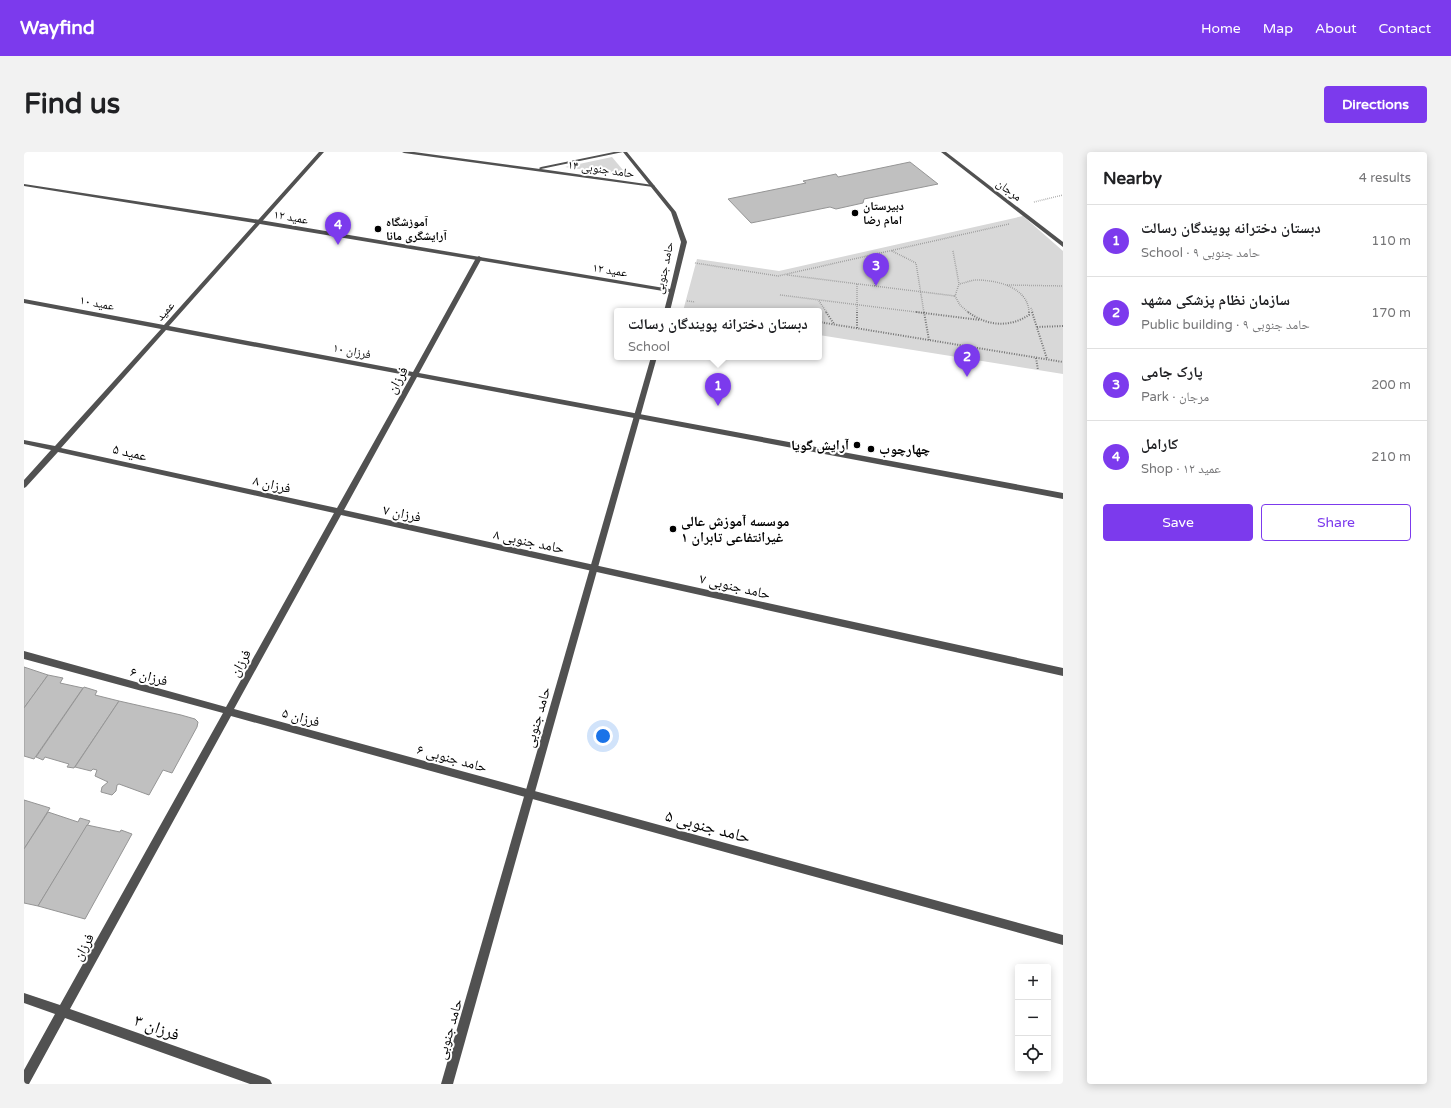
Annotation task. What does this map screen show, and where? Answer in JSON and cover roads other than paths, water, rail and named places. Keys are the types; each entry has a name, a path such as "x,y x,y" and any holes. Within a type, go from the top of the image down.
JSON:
{"street":[{"name":"عمید","path":"24,485 322,152"},
{"name":"حامد جنوبی ۱۴","path":"404,152 653,186"},
{"path":"534,169 621,152"},
{"name":"حامد جنوبی","path":"625,152 673,212 684,242 668,308"},
{"name":"مرجان","path":"943,152 1063,245"},
{"name":"عمید ۱۲","path":"24,185 260,222 672,291"},
{"name":"فرزان","path":"24,1081 479,258"},
{"name":"عمید ۱۰","path":"24,301 286,350"},
{"name":"فرزان ۱۰","path":"286,350 1063,496"},
{"name":"حامد جنوبی","path":"447,1084 653,360"},
{"name":"عمید ۵","path":"24,442 199,481"},
{"name":"فرزان ۸","path":"199,481 339,512"},
{"name":"فرزان ۷","path":"339,512 459,539"},
{"name":"حامد جنوبی ۸","path":"459,539 593,568"},
{"name":"حامد جنوبی ۷","path":"593,568 1063,672"},
{"name":"فرزان ۶","path":"24,656 228,712"},
{"name":"فرزان ۵","path":"228,712 367,749"},
{"name":"حامد جنوبی ۶","path":"367,749 529,794"},
{"name":"حامد جنوبی ۵","path":"529,794 1063,940"},
{"name":"فرزان ۳","path":"24,998 266,1084"}],"place":[{"name":"دبیرستان امام رضا","path":"855,213"},
{"name":"آموزشگاه آرایشگری مانا","path":"378,229"},
{"name":"کارامل","path":"338,245"},
{"name":"پارک جامی","path":"876,286"},
{"name":"سازمان نظام پزشکی مشهد","path":"967,377"},
{"name":"دبستان دخترانه پویندگان رسالت","path":"718,406"},
{"name":"آرایش گویا","path":"857,445"},
{"name":"چهارچوب","path":"871,449"},
{"name":"موسسه آموزش عالی غیرانتفاعی تابران ۱","path":"673,529"}]}
